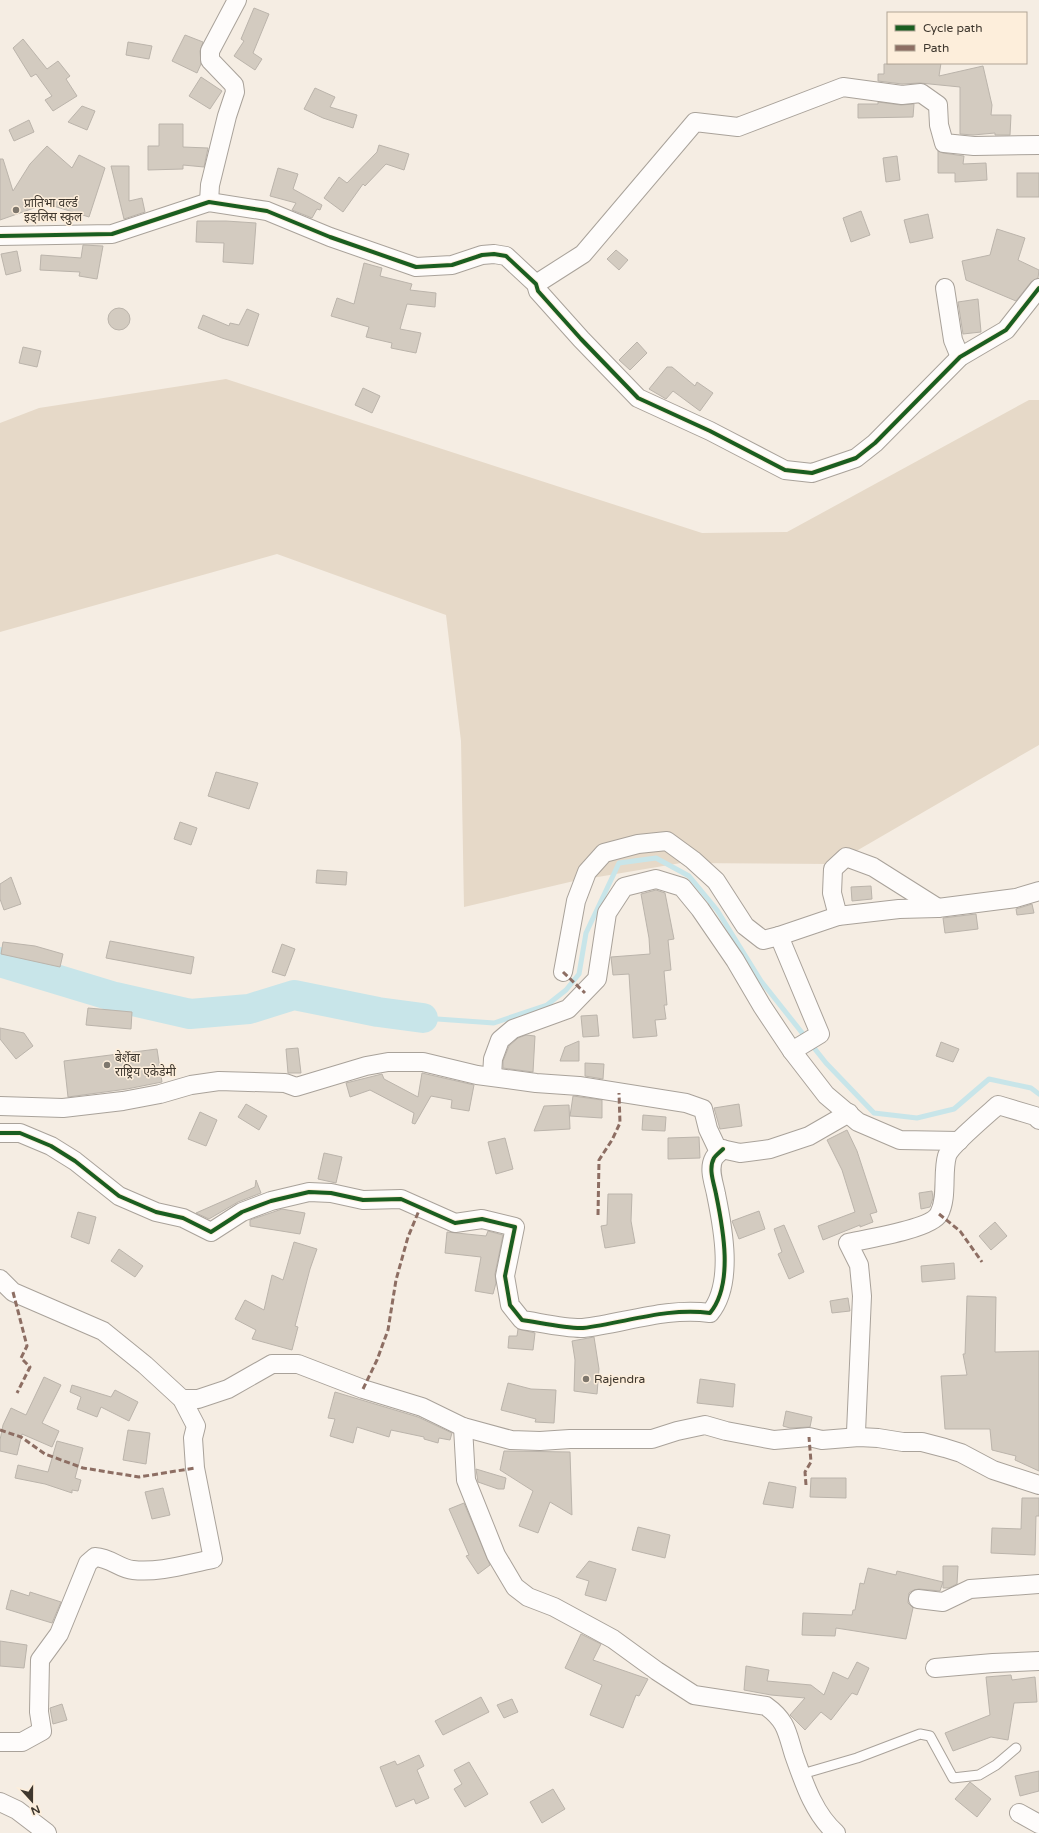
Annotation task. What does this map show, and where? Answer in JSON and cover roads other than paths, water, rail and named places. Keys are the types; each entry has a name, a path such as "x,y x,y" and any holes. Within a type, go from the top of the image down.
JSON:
{"street":[{"path":"209,202 210,185 227,116 235,92 234,85 210,60 210,51 237,0"},
{"path":"536,284 583,254 695,122 738,127 844,87 902,95 920,94 938,105 944,144 974,146 1039,145"},
{"path":"0,236 112,234 209,202 267,211 330,237 416,267 452,265 482,255 494,254 506,256 536,284 538,290 581,339 638,398 710,431 785,470 812,473 856,458 875,443 960,357 1006,330 1039,288"},
{"path":"945,288 954,340 960,357"},
{"path":"563,972 576,901 587,872 604,853 638,844 667,841 693,860 716,881 745,926 763,940 838,916 899,909 938,908 1016,898 1039,891"},
{"path":"838,916 832,892 833,869 846,857 873,867 938,908"},
{"path":"492,1076 493,1059 500,1040 513,1029 568,1009 597,979 607,914 624,887 656,879 682,887 735,960 762,1006 792,1052 826,1095 858,1122 900,1140 959,1141"},
{"path":"779,936 820,1034 792,1052"},
{"path":"0,1106 63,1108 123,1101 160,1094 191,1085 219,1081 285,1083 296,1086 366,1066 388,1062 423,1062 477,1075 579,1086 686,1103 703,1110 708,1129 717,1148 740,1153 770,1149 809,1136 849,1113"},
{"path":"858,1436 856,1432 862,1296 859,1265 848,1243 927,1224 939,1214 944,1192 947,1156 959,1141 998,1105 1035,1116 1039,1120"},
{"path":"0,1133 20,1133 51,1146 75,1160 119,1196 156,1212 183,1218 211,1232 242,1212 271,1201 309,1192 332,1193 363,1200 401,1199 455,1224 482,1219 515,1227 505,1276 510,1305 522,1320 581,1328 691,1310 710,1313 717,1305 724,1274 725,1241 712,1172 714,1158 723,1149"},
{"path":"0,1279 13,1292 104,1331 145,1365 182,1399 196,1426 192,1438 195,1468 213,1559 162,1569 131,1570 105,1558 95,1557 88,1563 60,1634 40,1660 39,1712 42,1731 22,1742 0,1742"},
{"path":"182,1399 198,1399 228,1389 272,1364 298,1364 363,1390 422,1407 463,1427 511,1440 540,1441 570,1439 652,1439 677,1431 705,1425 726,1431 774,1440 809,1436 822,1440 858,1436 903,1442 922,1442 945,1448 961,1453 993,1470 1039,1486"},
{"path":"463,1427 466,1480 496,1555 515,1587 528,1597 554,1608 613,1639 657,1671 694,1695 766,1706 774,1712 787,1729 812,1802 827,1825 836,1833"},
{"path":"918,1599 944,1602 970,1589 1039,1584"},
{"path":"935,1668 1039,1661"},
{"path":"0,1802 17,1810 47,1833"},
{"path":"1019,1813 1039,1824"}],"lane":[{"path":"802,1774 857,1758 920,1734 930,1736 953,1778 978,1775 996,1764 1016,1748"}],"waterway":[{"path":"423,1018 494,1023 547,1005 566,990 579,974 586,933 619,863 656,858 689,876 717,910 761,981 826,1063 874,1113 917,1118 954,1109 989,1079 1031,1088 1039,1094"},
{"path":"0,962 115,997 190,1014 249,1009 294,995 378,1012 423,1018"}],"place":[{"name":"प्रातिभा वर्ल्ड इङ्लिस स्कुल","path":"16,210"},
{"name":"बेर्शेबा राष्ट्रिय एकेडेमी","path":"107,1065"},
{"name":"Rajendra","path":"586,1379"}]}
